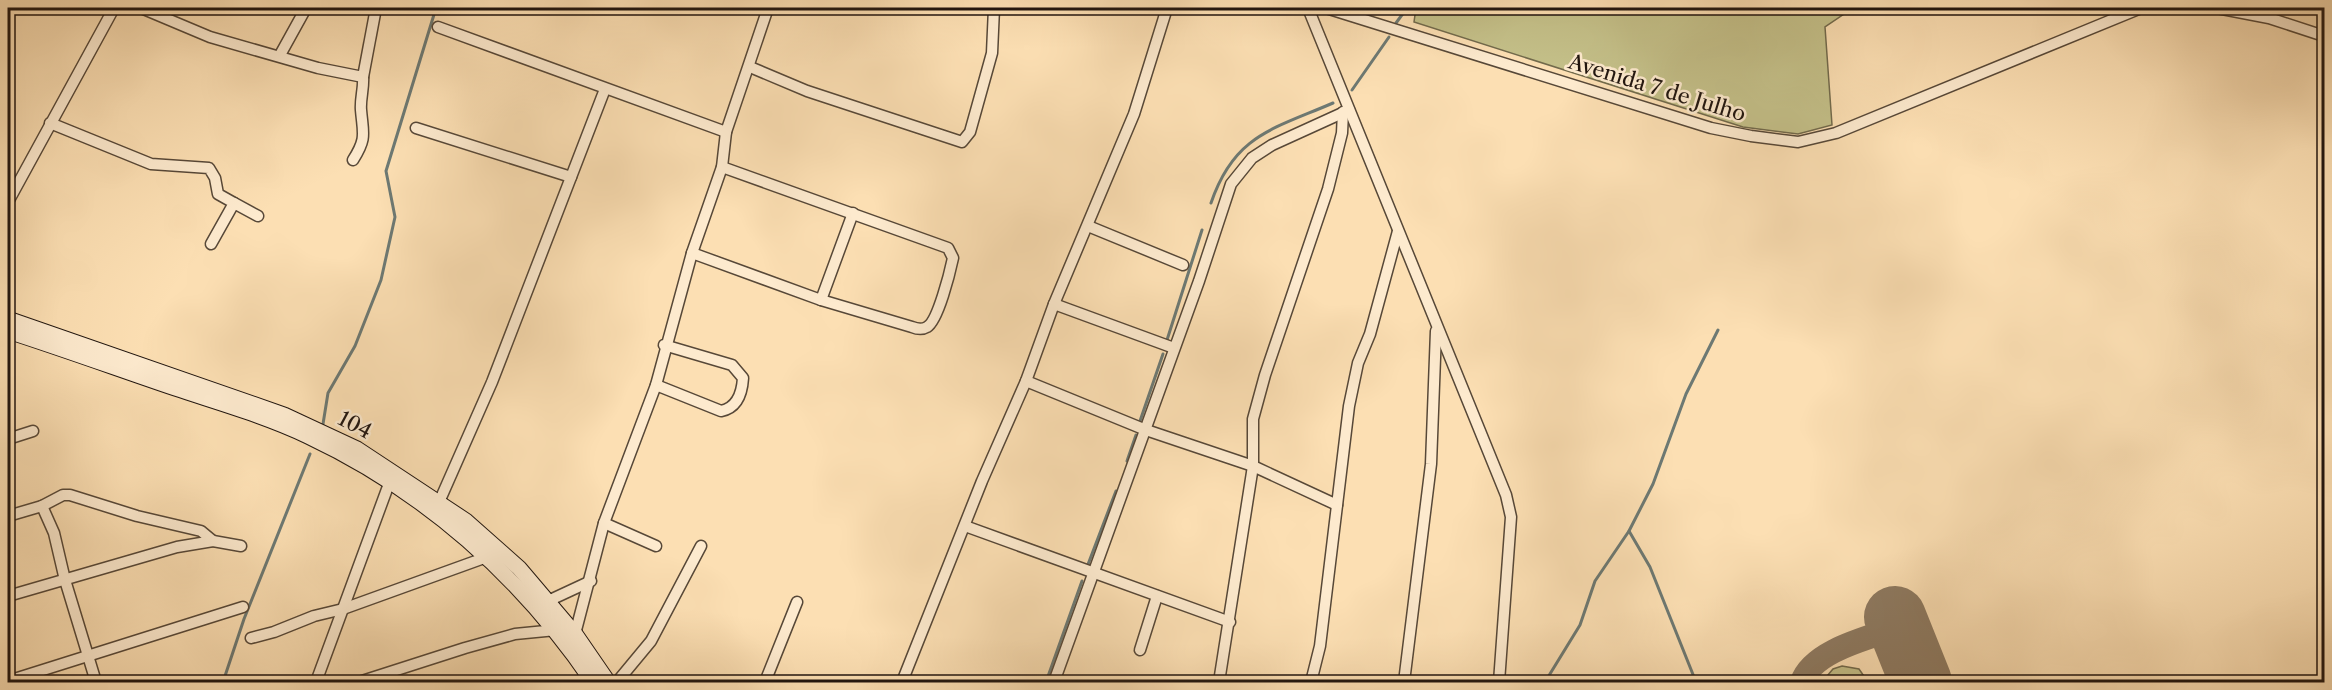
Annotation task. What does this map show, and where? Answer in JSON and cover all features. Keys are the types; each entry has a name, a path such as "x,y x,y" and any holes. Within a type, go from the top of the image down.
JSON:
{"street":[{"path":"8,200 114,8"},
{"path":"141,8 210,37 318,68 363,77"},
{"path":"280,56 306,8"},
{"path":"353,160 363,145 361,110 363,77 376,8"},
{"path":"565,635 591,580 604,523 656,385 664,345 692,253 722,167 726,132 750,68 768,8"},
{"path":"750,68 807,91 962,142 970,132 993,53 994,8"},
{"path":"902,682 1026,381 1054,304 1134,114 1167,8"},
{"path":"1308,8 1346,111 1491,456 1511,516 1498,682"},
{"name":"Avenida 7 de Julho","path":"1326,8 1347,10 1711,128 1798,142 1836,133 2141,8"},
{"path":"2217,8 2269,18 2325,36"},
{"path":"438,27 726,132"},
{"path":"437,508 492,382 605,89"},
{"path":"1054,682 1200,281 1232,184 1242,167 1272,145 1346,111"},
{"path":"1219,682 1253,466 1253,419 1328,189 1346,111"},
{"path":"50,123 151,164 209,168 215,178 218,194 258,216"},
{"path":"416,128 572,177"},
{"path":"692,253 821,300 920,329 928,327 935,318 953,258 948,248 722,167"},
{"path":"211,244 234,203"},
{"path":"821,300 853,213"},
{"path":"1088,226 1183,265"},
{"path":"1311,682 1320,646 1349,406 1358,363 1370,334 1398,231"},
{"path":"1054,304 1174,348"},
{"name":"104","path":"8,319 250,408 315,434 395,471 437,508 492,543 519,568 548,601 565,635 608,682"},
{"path":"1404,682 1431,464 1436,325"},
{"path":"8,331 250,408"},
{"path":"656,385 721,411 734,405 742,388 743,378 732,364 664,345"},
{"path":"1026,381 1146,430 1253,466 1337,505"},
{"path":"8,439 33,431"},
{"path":"315,434 437,508 565,635 589,681"},
{"path":"316,682 390,481"},
{"path":"8,516 42,506 63,495 70,495 137,516 201,531 213,541"},
{"path":"42,506 54,533 65,580 96,682"},
{"path":"604,523 656,546"},
{"path":"965,526 1230,622"},
{"path":"8,596 177,547 213,541 241,546"},
{"path":"617,682 651,642 701,546"},
{"path":"251,638 274,632 314,616 343,609 487,557"},
{"path":"548,601 591,580"},
{"path":"1140,650 1157,596"},
{"path":"765,682 797,602"},
{"path":"8,681 243,607"},
{"path":"359,682 515,634 565,635"}],"shaded area":[{"path":"1416,8 1853,8 1825,27 1832,125 1798,134 1743,127 1414,22"},
{"path":"1842,666 1859,669 1868,682 1822,682 1833,669"}],"waterway":[{"path":"323,424 328,393 355,346 381,280 395,217 386,171 436,8"},
{"path":"1396,23 1407,8"},
{"path":"1352,90 1389,37"},
{"path":"1211,203 1220,180 1231,162 1244,148 1274,128 1333,103"},
{"path":"1167,340 1202,230"},
{"path":"1545,682 1580,625 1595,581 1629,531 1653,484 1686,394 1718,330"},
{"path":"1140,421 1163,354"},
{"path":"1127,461 1136,435"},
{"path":"223,682 244,619 310,454"},
{"path":"1087,567 1116,491"},
{"path":"1629,531 1650,567 1696,682"},
{"path":"1046,682 1082,581"}],"taxiway":[{"path":"1802,682 1808,671 1830,653 1899,627"}],"runway":[{"path":"1895,617 1921,682"}]}
